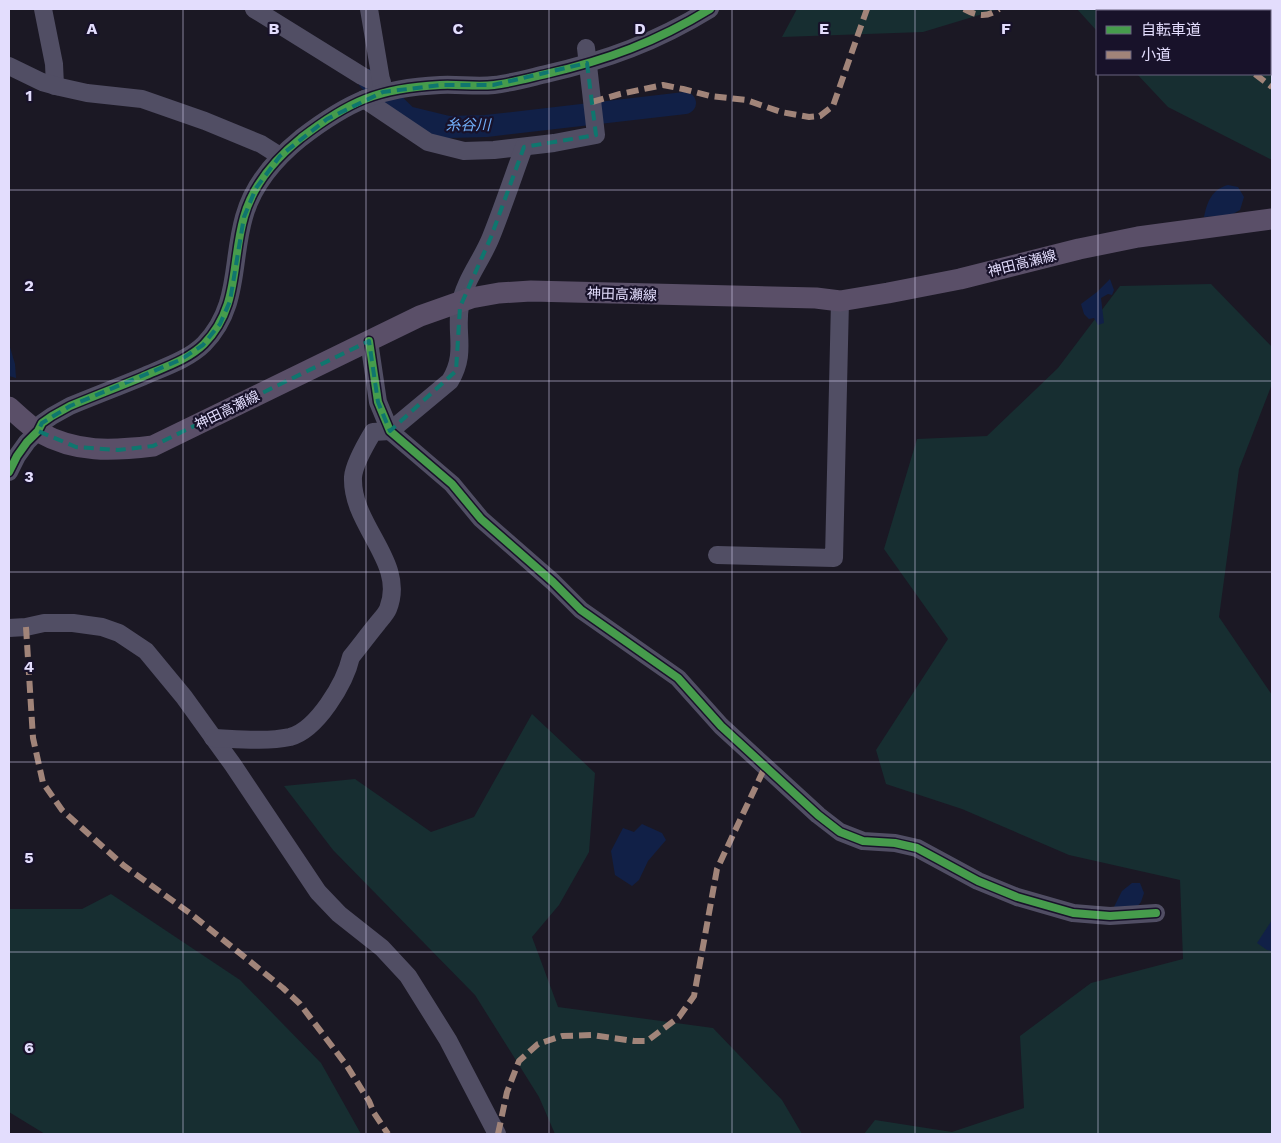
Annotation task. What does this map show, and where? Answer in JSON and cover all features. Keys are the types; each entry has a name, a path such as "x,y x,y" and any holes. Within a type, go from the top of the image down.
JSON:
{"main road":[{"name":"神田高瀬線","path":"9,407 38,431 76,447 118,450 153,446 420,316 462,301 499,293 531,291 816,298 840,301 960,279 1087,247 1272,219"}],"street":[{"path":"43,9 54,64 54,86"},
{"path":"254,9 382,87"},
{"path":"369,9 382,87"},
{"path":"9,472 27,442 38,431 42,423 70,406 172,364 203,345 220,324 230,301 244,216 256,188 280,156 327,119 382,87 442,84 493,85 530,78 586,56 628,51 669,32 710,9"},
{"path":"364,99 428,142 464,151 524,147 596,135 586,56"},
{"path":"9,66 54,86 87,93 142,99 205,121 261,144 280,156"},
{"path":"213,738 262,739 291,737 309,727 330,703 349,666 351,657 388,610 393,586 391,572 364,522 357,501 353,476 365,445 373,432 390,432 450,380 456,371 461,344 460,316 462,301 468,284 491,238 524,147"},
{"path":"717,555 834,558 840,301"},
{"path":"369,341 378,402 390,432 452,484 480,519 553,582 581,610 678,678 721,726 818,815 840,832 863,841 917,848 978,881 1017,897 1074,913 1110,916 1156,913"},
{"path":"9,628 44,623 73,623 102,627 119,633 146,651 184,696 318,892 339,914 382,948 408,976 448,1040 497,1134"}],"highlighted area":[{"path":"587,63 596,135 524,147 491,237 460,307 456,371 390,431 378,402 369,341 153,446 118,450 76,447 38,431 42,423 70,406 180,360 203,345 220,324 230,301 244,217 256,188 280,156 327,119 383,92 441,85 493,85"}],"green space":[{"path":"797,9 999,9 923,32 782,37"},
{"path":"1077,9 1272,9 1272,160 1168,107 1138,75 1271,75 1271,10 1096,10 1096,30"},
{"path":"1211,284 1272,347 1272,384 1239,469 1219,617 1272,695 1272,1134 864,1134 875,1120 952,1132 1024,1108 1020,1036 1091,983 1183,959 1180,880 1069,855 962,809 886,784 876,750 948,639 884,549 917,439 987,436 1058,368 1120,286"},
{"path":"532,714 595,773 589,852 559,905 532,937 558,1007 713,1028 782,1100 802,1134 555,1134 539,1097 475,995 333,850 284,786 355,779 431,832 474,817"},
{"path":"111,894 240,980 321,1063 361,1134 45,1134 9,1112 9,909 82,909"}],"water":[{"path":"1228,185 1238,187 1244,197 1240,210 1231,215 1204,217 1214,193"},
{"path":"1110,279 1114,290 1112,295 1108,294 1101,298 1104,323 1098,325 1094,318 1089,319 1084,314 1081,304"},
{"path":"9,344 15,364 16,378 9,376"},
{"path":"642,824 662,833 666,840 648,861 639,880 632,886 615,875 611,851 623,828 634,832"},
{"path":"1132,883 1140,883 1144,893 1141,902 1136,908 1122,910 1114,907 1122,891"},
{"path":"1272,920 1272,951 1257,943"}],"waterway":[{"name":"糸谷川","path":"369,80 407,117 448,127 486,126 685,103"}],"marked path":[{"path":"592,102 663,85 710,96 746,100 781,112 809,117 820,116 833,106 867,9"},
{"path":"964,9 981,15 990,14 999,9"},
{"path":"1256,75 1272,87"},
{"path":"26,627 33,738 43,783 62,810 123,865 191,914 283,988 300,1004 347,1066 388,1134"},
{"path":"498,1134 507,1092 519,1061 538,1044 562,1036 592,1035 647,1041 679,1017 694,996 717,869 765,767"}],"cycle path":[{"path":"9,472 27,442 38,431 42,423 52,416 70,406 174,363 198,350 204,344 216,330 224,315 233,284 244,217 253,194 266,173 282,155 318,125 350,106 382,93 399,89 440,85 480,86 500,84 590,63 631,49 690,21 710,9"},
{"path":"369,341 378,402 390,431 452,484 481,519 553,582 581,610 678,678 721,726 818,815 840,832 863,841 895,843 917,848 978,881 1017,897 1073,913 1110,916 1156,913"}]}
